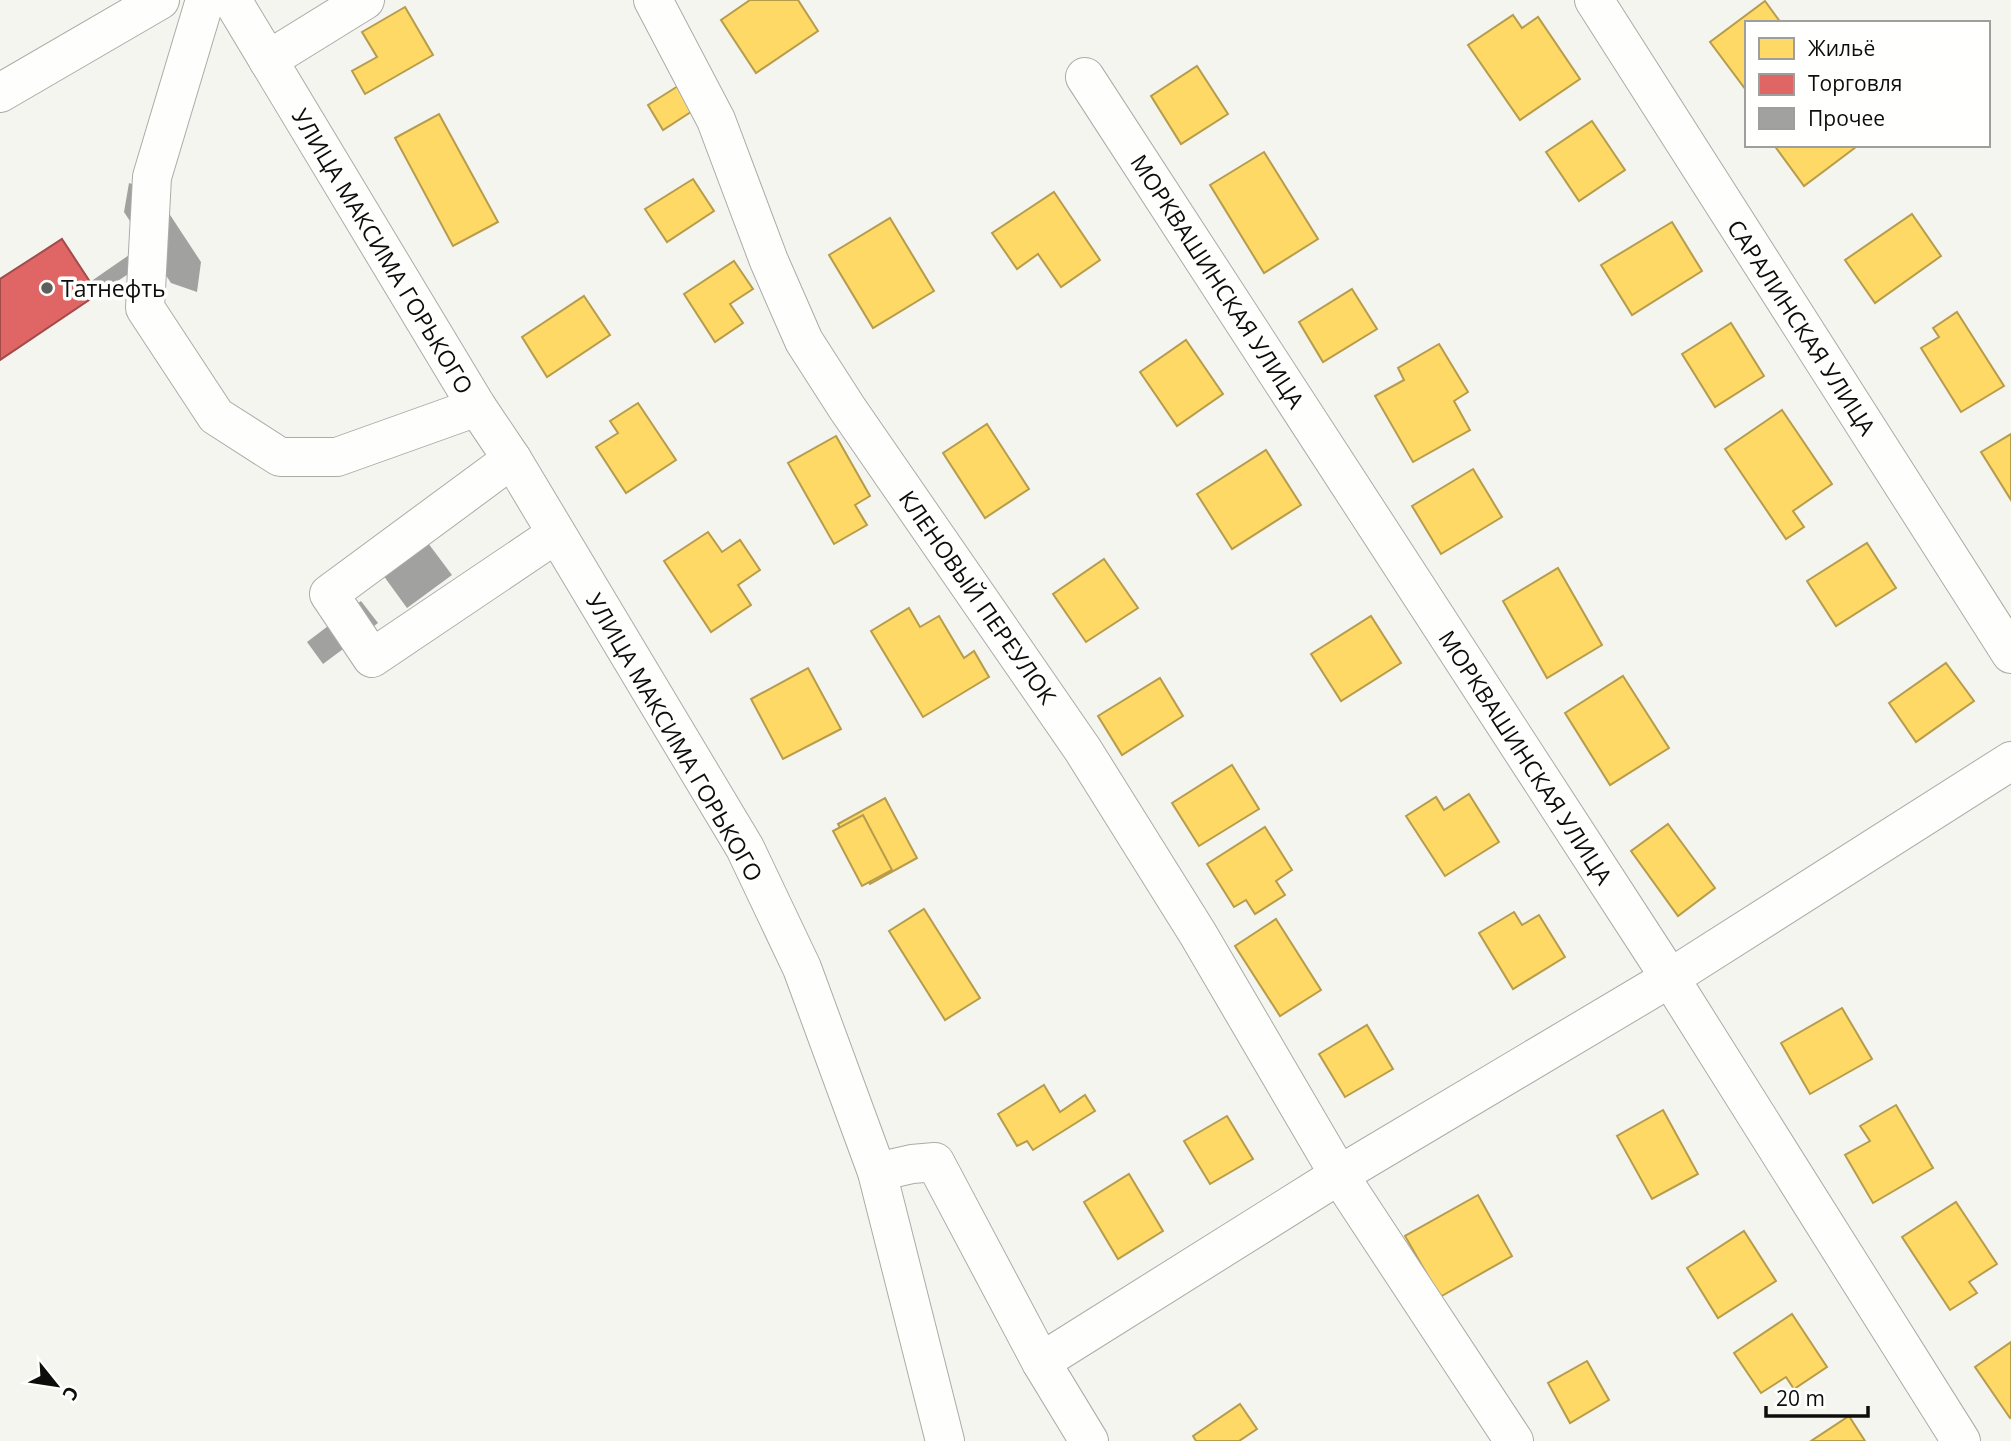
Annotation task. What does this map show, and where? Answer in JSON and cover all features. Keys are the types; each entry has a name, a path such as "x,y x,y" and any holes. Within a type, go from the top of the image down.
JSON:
{"street":[{"path":"0,92 160,0"},
{"path":"205,0 152,177 145,308 216,416 280,457 337,457 477,407"},
{"name":"УЛИЦА МАКСИМА ГОРЬКОГО","path":"232,0 745,848 802,968 877,1172 945,1441"},
{"path":"268,60 365,0"},
{"name":"КЛЕНОВЫЙ ПЕРЕУЛОК","path":"653,0 716,120 769,261 804,341 847,408 1083,750 1198,933 1339,1175 1514,1441"},
{"name":"САРАЛИНСКАЯ УЛИЦА","path":"1594,0 2011,654"},
{"name":"МОРКВАШИНСКАЯ УЛИЦА","path":"1085,77 1670,978 1961,1441"},
{"path":"512,459 329,594 372,657 556,534"},
{"path":"1041,1362 1339,1175 1670,978 2011,761"},
{"path":"877,1172 935,1162 1041,1362 1089,1441"}],"building: Жильё":[{"path":"750,0 798,0 818,31 756,73 721,20"},
{"path":"1765,1 1780,21 1745,21 1745,89 1710,42"},
{"path":"405,7 433,55 365,94 352,71 377,57 362,32"},
{"path":"1513,15 1522,28 1538,17 1580,79 1520,120 1468,45"},
{"path":"1197,66 1228,114 1181,144 1151,96"},
{"path":"678,86 694,110 663,130 648,105"},
{"path":"439,114 498,222 453,246 395,138"},
{"path":"1592,121 1625,170 1579,201 1546,152"},
{"path":"1775,147 1856,147 1804,186"},
{"path":"1264,152 1318,239 1264,273 1210,185"},
{"path":"693,179 714,211 667,242 645,209"},
{"path":"1054,192 1100,260 1061,287 1038,254 1017,269 992,233"},
{"path":"1912,214 1941,256 1875,303 1845,260"},
{"path":"890,218 934,291 873,328 829,255"},
{"path":"1672,222 1702,271 1632,315 1601,265"},
{"path":"734,261 753,289 730,304 743,323 715,342 684,294"},
{"path":"1352,289 1377,329 1323,362 1299,322"},
{"path":"584,296 610,335 547,377 522,337"},
{"path":"1957,312 2004,386 1961,412 1921,348 1939,337 1933,328"},
{"path":"1731,323 1764,376 1715,407 1682,354"},
{"path":"1186,340 1223,394 1177,426 1140,372"},
{"path":"1439,344 1468,392 1454,401 1470,430 1413,462 1375,396 1404,380 1398,368"},
{"path":"638,403 676,460 626,493 596,447 618,433 610,421"},
{"path":"1782,410 1832,484 1793,511 1804,527 1786,539 1725,449"},
{"path":"987,424 1029,489 985,518 943,453"},
{"path":"2011,434 2011,500 1981,452"},
{"path":"836,436 870,496 855,505 867,525 834,544 788,463"},
{"path":"1266,450 1301,505 1232,549 1197,494"},
{"path":"1473,469 1502,517 1441,554 1412,506"},
{"path":"708,532 722,552 740,540 760,570 738,585 751,605 711,632 664,561"},
{"path":"1867,543 1896,588 1836,626 1807,581"},
{"path":"1104,559 1138,608 1086,642 1053,594"},
{"path":"1558,568 1602,645 1547,678 1503,601"},
{"path":"909,608 920,627 939,616 964,658 974,651 989,677 923,717 871,631"},
{"path":"1371,616 1401,663 1341,701 1311,654"},
{"path":"1946,663 1974,701 1916,742 1889,703"},
{"path":"808,668 841,729 783,759 751,699"},
{"path":"1623,676 1669,748 1610,785 1565,713"},
{"path":"1160,678 1183,716 1122,755 1098,716"},
{"path":"1232,765 1259,809 1199,846 1172,803"},
{"path":"1469,794 1499,842 1445,876 1406,816 1436,797 1444,810"},
{"path":"885,798 917,858 870,884 838,824"},
{"path":"863,815 892,870 862,886 833,831"},
{"path":"1668,824 1715,888 1678,916 1631,851"},
{"path":"1265,827 1292,870 1276,881 1285,895 1255,914 1246,900 1234,907 1207,864"},
{"path":"924,909 980,998 945,1020 889,931"},
{"path":"1514,912 1522,925 1539,915 1565,957 1513,989 1479,933"},
{"path":"1276,919 1321,990 1280,1016 1235,946"},
{"path":"1842,1008 1872,1059 1810,1094 1781,1043"},
{"path":"1367,1025 1393,1069 1345,1097 1319,1054"},
{"path":"1044,1085 1060,1112 1085,1095 1095,1111 1033,1150 1027,1141 1017,1146 998,1114"},
{"path":"1896,1105 1933,1168 1873,1203 1845,1155 1870,1141 1860,1126"},
{"path":"1663,1110 1698,1174 1652,1199 1617,1136"},
{"path":"1227,1116 1253,1159 1210,1184 1184,1141"},
{"path":"1129,1174 1163,1231 1118,1259 1084,1202"},
{"path":"1478,1195 1512,1256 1440,1297 1405,1236"},
{"path":"1956,1202 1997,1264 1969,1282 1977,1293 1950,1310 1902,1237"},
{"path":"1744,1231 1776,1281 1718,1318 1687,1268"},
{"path":"1792,1314 1827,1367 1794,1389 1786,1377 1761,1393 1734,1353"},
{"path":"2011,1342 2011,1417 2010,1418 1975,1367"},
{"path":"1587,1361 1609,1400 1570,1423 1548,1383"},
{"path":"1240,1404 1257,1429 1239,1441 1196,1441 1193,1436"},
{"path":"1849,1416 1865,1441 1811,1441"}],"building: Торговля":[{"path":"62,239 98,294 0,360 0,279"}],"building: Прочее":[{"path":"129,183 155,192 201,262 197,292 171,283 154,257 98,294 90,282 145,244 124,212"},
{"path":"428,543 452,575 407,608 383,575"},
{"path":"361,601 378,623 323,664 307,642"}],"place":[{"name":"Татнефть","path":"47,288"}]}
